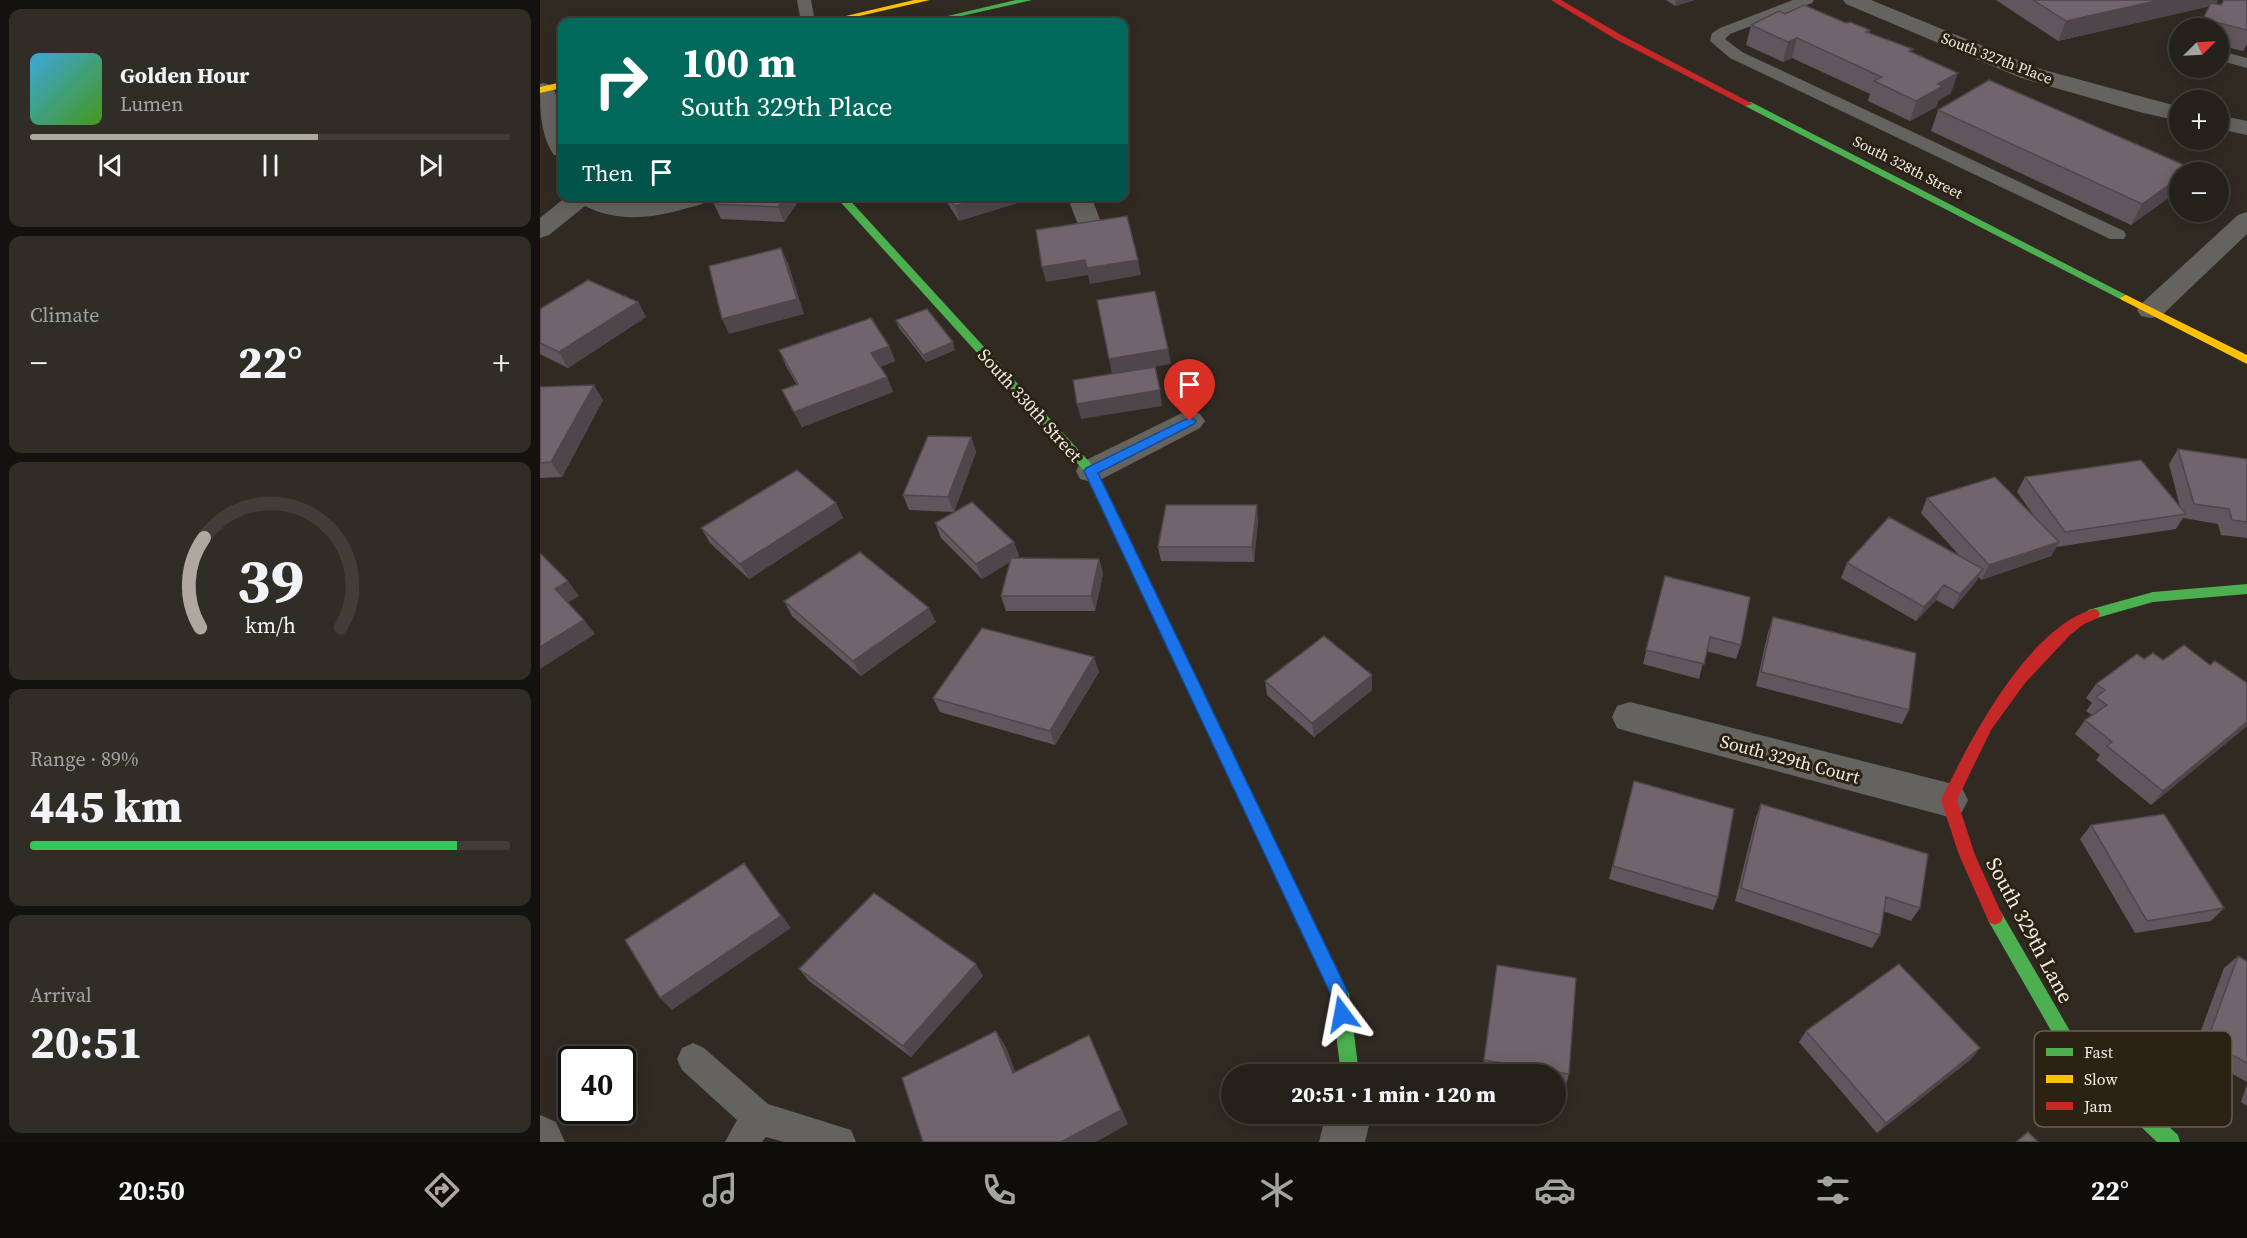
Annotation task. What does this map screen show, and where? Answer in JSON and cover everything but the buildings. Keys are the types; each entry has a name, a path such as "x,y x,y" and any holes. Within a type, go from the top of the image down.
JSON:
{"street":[{"path":"843,18 926,0"},
{"path":"945,18 1028,0"},
{"name":"South 328th Street","path":"1555,0 1620,38 2247,360"},
{"name":"South 327th Place","path":"1854,0 2029,73 2169,112"},
{"path":"548,96 558,135"},
{"path":"2229,124 2247,128"},
{"path":"540,230 577,201"},
{"path":"591,201 598,205 629,211 674,206 686,201"},
{"name":"South 330th Street","path":"845,201 1091,471 1340,994 1349,1064"},
{"path":"1081,201 1091,230"},
{"path":"2151,310 2247,220"},
{"path":"1091,471 1190,421"},
{"path":"1949,800 1986,726 2038,657 2082,617 2153,597 2247,589"},
{"name":"South 329th Court","path":"1630,717 1949,800"},
{"name":"South 329th Lane","path":"1949,800 1967,855 1993,914 2061,1031"},
{"path":"1342,1142 1347,1124"},
{"name":"South 329th Lane","path":"2155,1127 2171,1142"}],"lane":[{"path":"804,0 807,18"},
{"path":"1807,0 1717,36 1718,41 1736,55 2117,235"},
{"path":"1846,0 1854,0"},
{"path":"2229,58 2247,63"},
{"path":"693,1059 751,1130 839,1142"}],"traffic: fast":[{"path":"945,18 1028,0"},
{"path":"1748,104 2126,298"},
{"path":"845,201 1091,471 1148,591"},
{"path":"2093,614 2153,597 2247,589"},
{"path":"1292,894 1340,994 1349,1064"},
{"path":"1995,917 2061,1031"},
{"path":"2155,1127 2171,1142"}],"traffic: slow":[{"path":"843,18 926,0"},
{"path":"540,90 558,86"},
{"path":"2126,298 2247,360"},
{"path":"1148,591 1292,894"}],"traffic: jam":[{"path":"1555,0 1620,38 1748,104"},
{"path":"1995,917 1967,855 1949,800 1971,753 2006,697 2049,645 2079,620 2093,614"}],"route":[{"path":"1190,421 1091,471 1340,994 1342,1014"}]}
